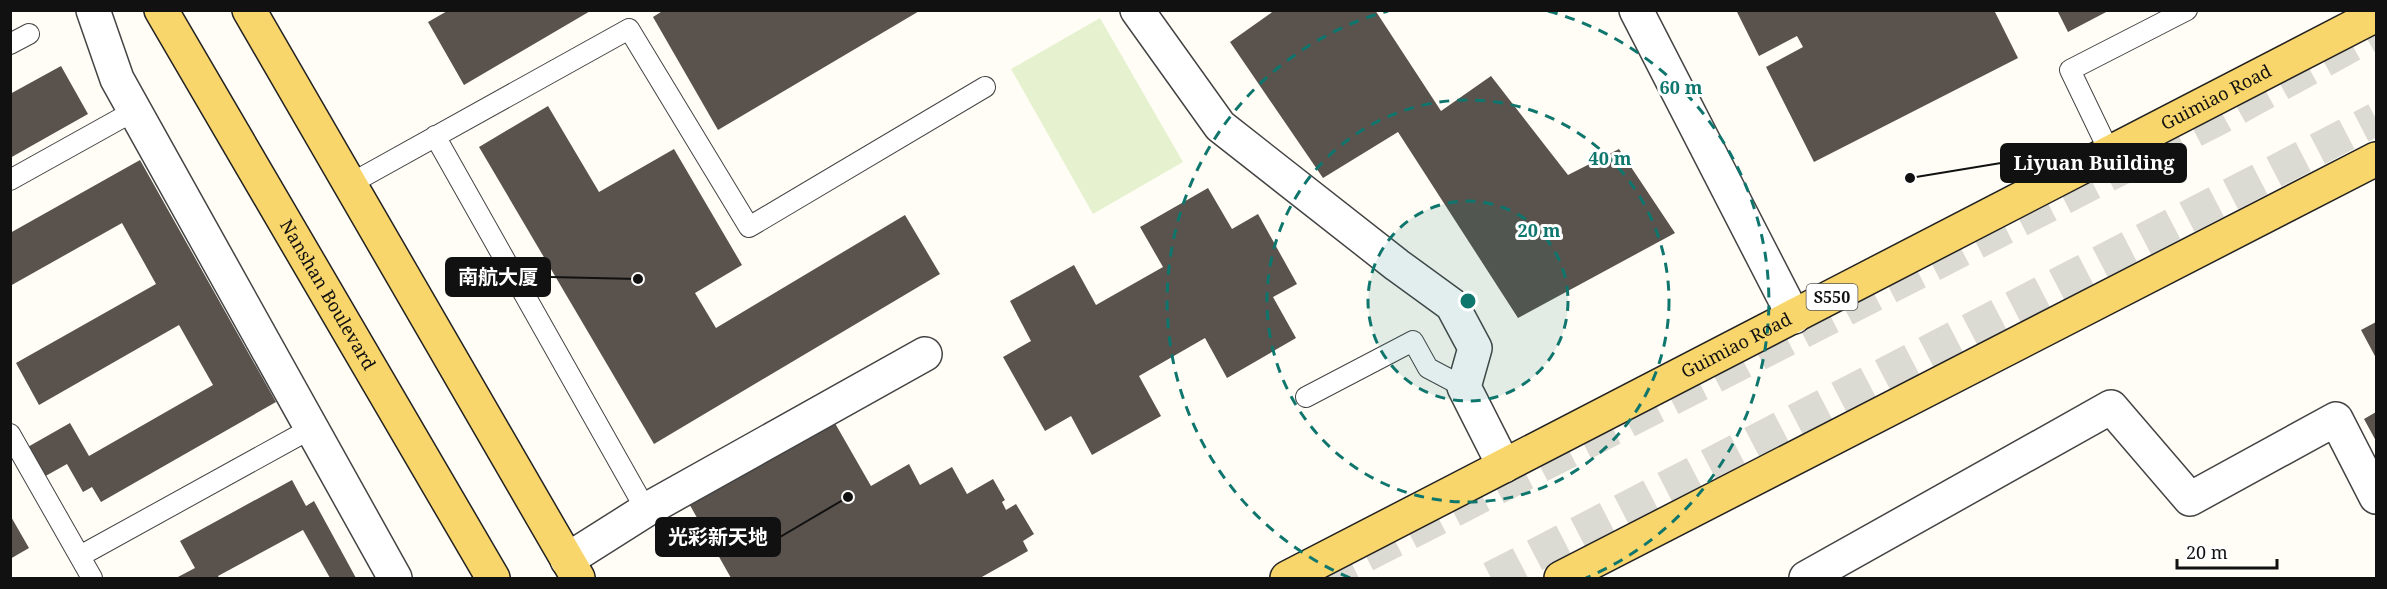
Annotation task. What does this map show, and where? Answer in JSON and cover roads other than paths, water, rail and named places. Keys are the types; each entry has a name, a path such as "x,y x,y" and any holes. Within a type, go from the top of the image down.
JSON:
{"main road":[{"name":"Nanshan Boulevard","path":"161,10 493,579"},
{"path":"249,10 573,569"},
{"name":"Guimiao Road","path":"1287,579 2376,15"},
{"path":"1561,579 2376,159"}],"street":[{"path":"93,10 117,79 395,579"},
{"path":"1137,10 1220,126 1397,265 1452,304 1475,348 1464,387 1504,466"},
{"path":"1636,10 1794,316"},
{"path":"573,569 646,510 925,354"},
{"path":"1806,579 2111,407 2190,499 2336,419 2376,497"}],"lane":[{"path":"2110,153 2070,70 2187,10"},
{"path":"350,184 629,29 749,226 985,87"},
{"path":"10,44 29,33"},
{"path":"10,180 134,111"},
{"path":"435,136 646,510"},
{"path":"1306,398 1413,341 1428,368 1464,387"},
{"path":"80,556 312,428"},
{"path":"10,434 92,579"}],"tunnel":[{"path":"1322,578 2218,119 2376,32"},
{"path":"1491,578 2376,119"}],"place":[{"name":"Liyuan Building","path":"1910,178"},
{"name":"南航大厦","path":"638,279"},
{"name":"光彩新天地","path":"848,497"}]}
